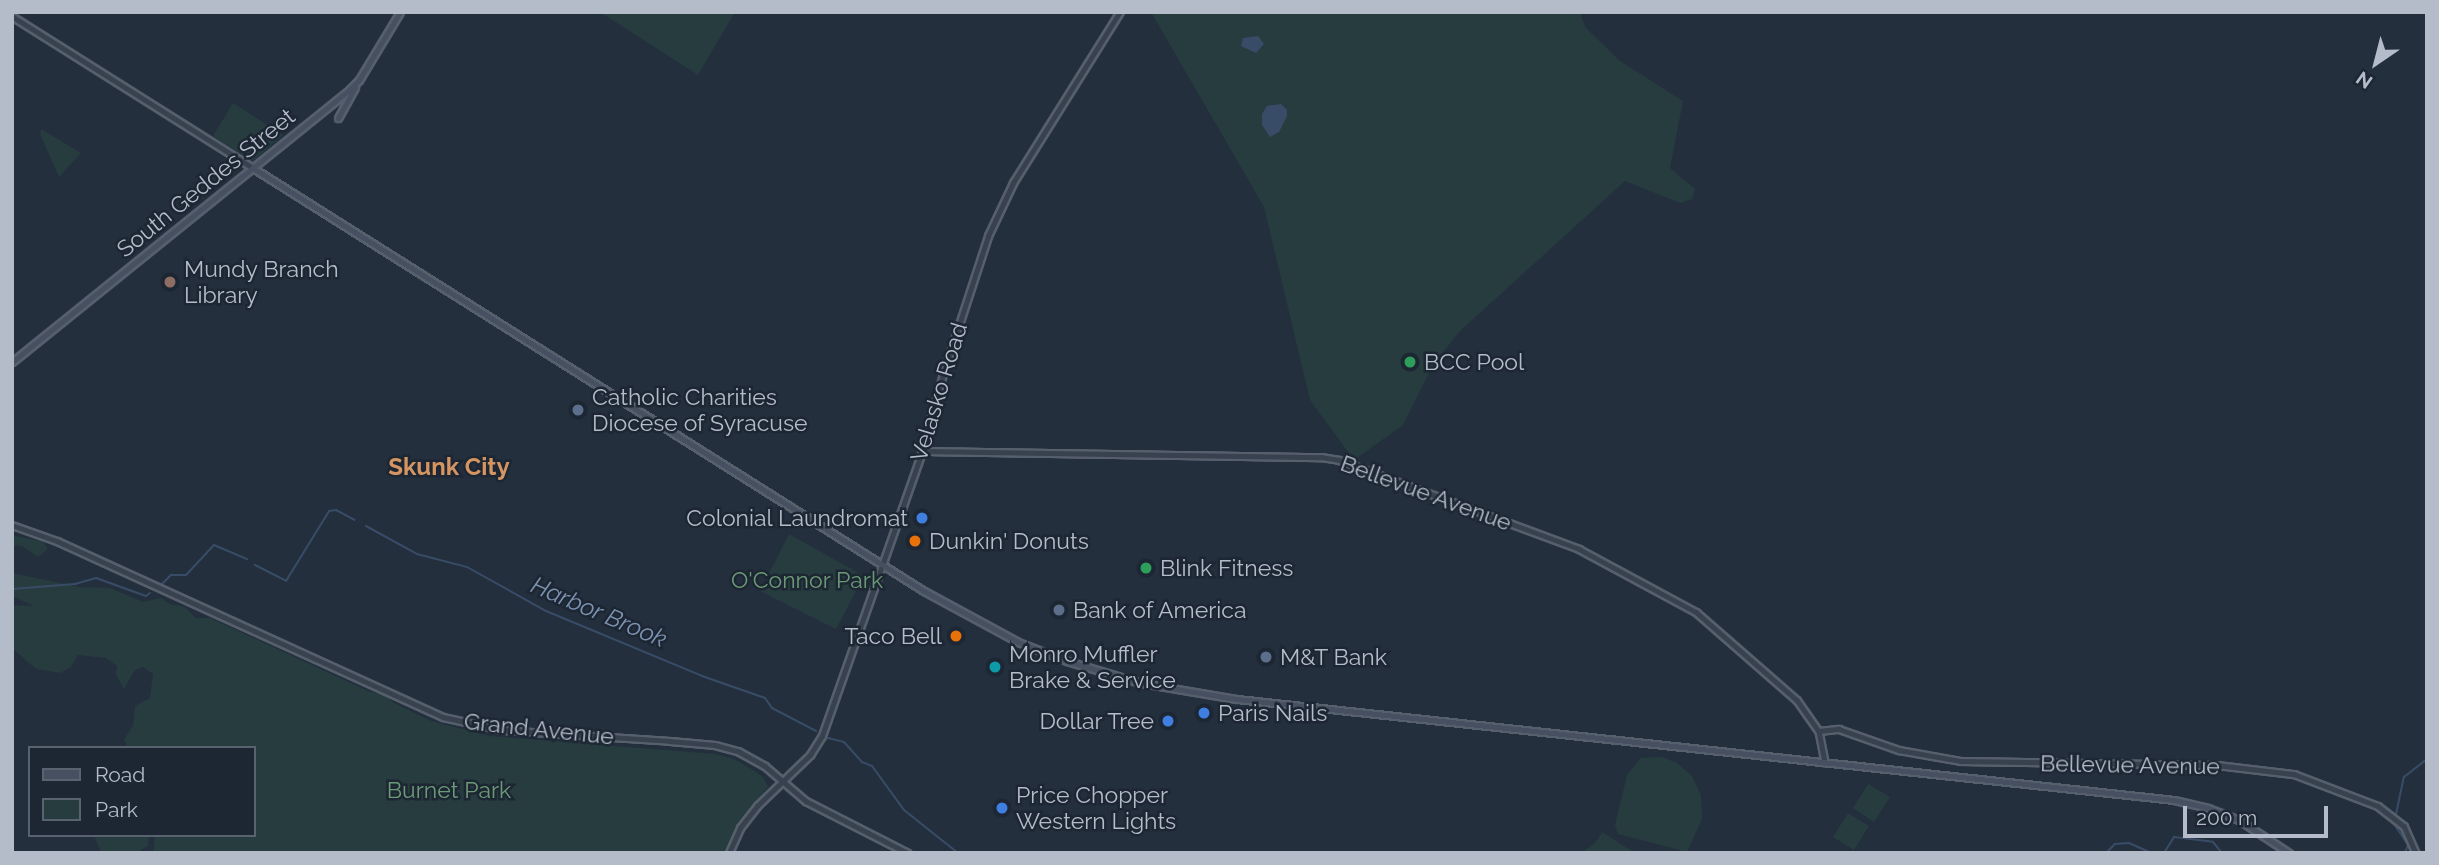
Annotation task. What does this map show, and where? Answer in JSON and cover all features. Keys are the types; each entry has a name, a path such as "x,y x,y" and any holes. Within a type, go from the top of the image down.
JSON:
{"main road":[{"name":"South Geddes Street","path":"12,362 359,80 400,12"},
{"path":"338,118 359,80"},
{"path":"253,168 957,610 1016,641 1080,666 1141,683 1274,703 2174,800 2208,808 2239,820 2289,853"}],"street":[{"name":"Velasko Road","path":"729,853 749,816 810,755 822,736 922,451 972,280 1005,197 1120,12"},
{"path":"12,16 253,168"},
{"name":"Bellevue Avenue","path":"922,451 1321,457 1339,460 1575,548 1669,596 1714,625 1797,699 1819,731 1825,762"},
{"name":"Grand Avenue","path":"12,525 57,541 443,717 502,730 715,745 754,759 813,805 908,853"},
{"name":"Bellevue Avenue","path":"1819,731 1839,729 1899,750 1961,761 2217,765 2294,774 2378,806 2404,826 2416,853"}],"green space":[{"path":"600,12 735,12 698,75"},
{"path":"1151,12 1584,12 1581,16 1586,28 1620,61 1683,101 1670,168 1695,189 1692,199 1680,203 1625,181 1461,330 1434,363 1403,425 1354,460 1310,400 1264,207"},
{"path":"233,103 283,135 253,161 213,136"},
{"path":"41,129 81,153 59,177 40,134"},
{"name":"O'Connor Park","path":"789,534 864,576 836,629 760,591"},
{"path":"12,535 43,542 48,549 38,557 22,546 12,545"},
{"name":"Burnet Park","path":"12,573 79,587 110,588 143,602 161,598 170,604 185,607 196,618 210,618 368,691 384,695 394,703 431,721 490,736 715,754 734,759 750,768 763,777 768,787 738,822 726,853 153,853 155,837 256,837 256,746 127,746 124,739 133,726 135,706 150,698 153,674 143,667 134,671 124,689 116,675 117,666 106,658 78,655 71,667 60,673 37,669 12,648 12,605 34,606 12,596"},
{"path":"1662,757 1677,763 1692,776 1701,795 1702,819 1687,852 1618,834 1615,825 1627,775 1641,758"},
{"path":"1868,784 1890,797 1874,822 1853,808"},
{"path":"1848,813 1869,826 1854,850 1833,837"},
{"path":"1602,832 1635,853 1582,853 1596,842"},
{"path":"95,837 149,837 148,846 136,853 101,853"}],"water":[{"path":"1258,36 1264,44 1256,53 1241,46 1243,38"},
{"path":"1281,104 1287,110 1287,116 1279,132 1270,137 1262,125 1262,114 1267,106"}],"waterway":[{"name":"Harbor Brook","path":"255,565 286,581 329,511 336,510 355,520"},
{"name":"Harbor Brook","path":"366,526 417,554 467,567 546,611 702,676 765,698 772,708 816,731"},
{"name":"Harbor Brook","path":"162,584 171,575 186,575 214,545 247,559"},
{"name":"Harbor Brook","path":"12,589 75,584 96,578 146,596 150,593"},
{"name":"Harbor Brook","path":"828,738 844,742 862,762 872,766 904,810 958,853"},
{"path":"2396,814 2404,777 2427,759"},
{"path":"2394,824 2408,845 2405,853"},
{"name":"Harbor Brook","path":"2164,853 2174,837 2213,842 2222,853"},
{"name":"Harbor Brook","path":"2106,853 2115,844 2129,843 2151,853"}],"place":[{"name":"Mundy Branch Library","path":"170,282"},
{"name":"BCC Pool","path":"1410,362"},
{"name":"Catholic Charities Diocese of Syracuse","path":"578,410"},
{"name":"Colonial Laundromat","path":"922,518"},
{"name":"Dunkin' Donuts","path":"915,541"},
{"name":"Blink Fitness","path":"1146,568"},
{"name":"Bank of America","path":"1059,610"},
{"name":"Taco Bell","path":"956,636"},
{"name":"M&T Bank","path":"1266,657"},
{"name":"Monro Muffler Brake & Service","path":"995,667"},
{"name":"Paris Nails","path":"1204,713"},
{"name":"Dollar Tree","path":"1168,721"},
{"name":"Price Chopper Western Lights","path":"1002,808"}],"district":[{"name":"Skunk City","path":"449,467"}]}
